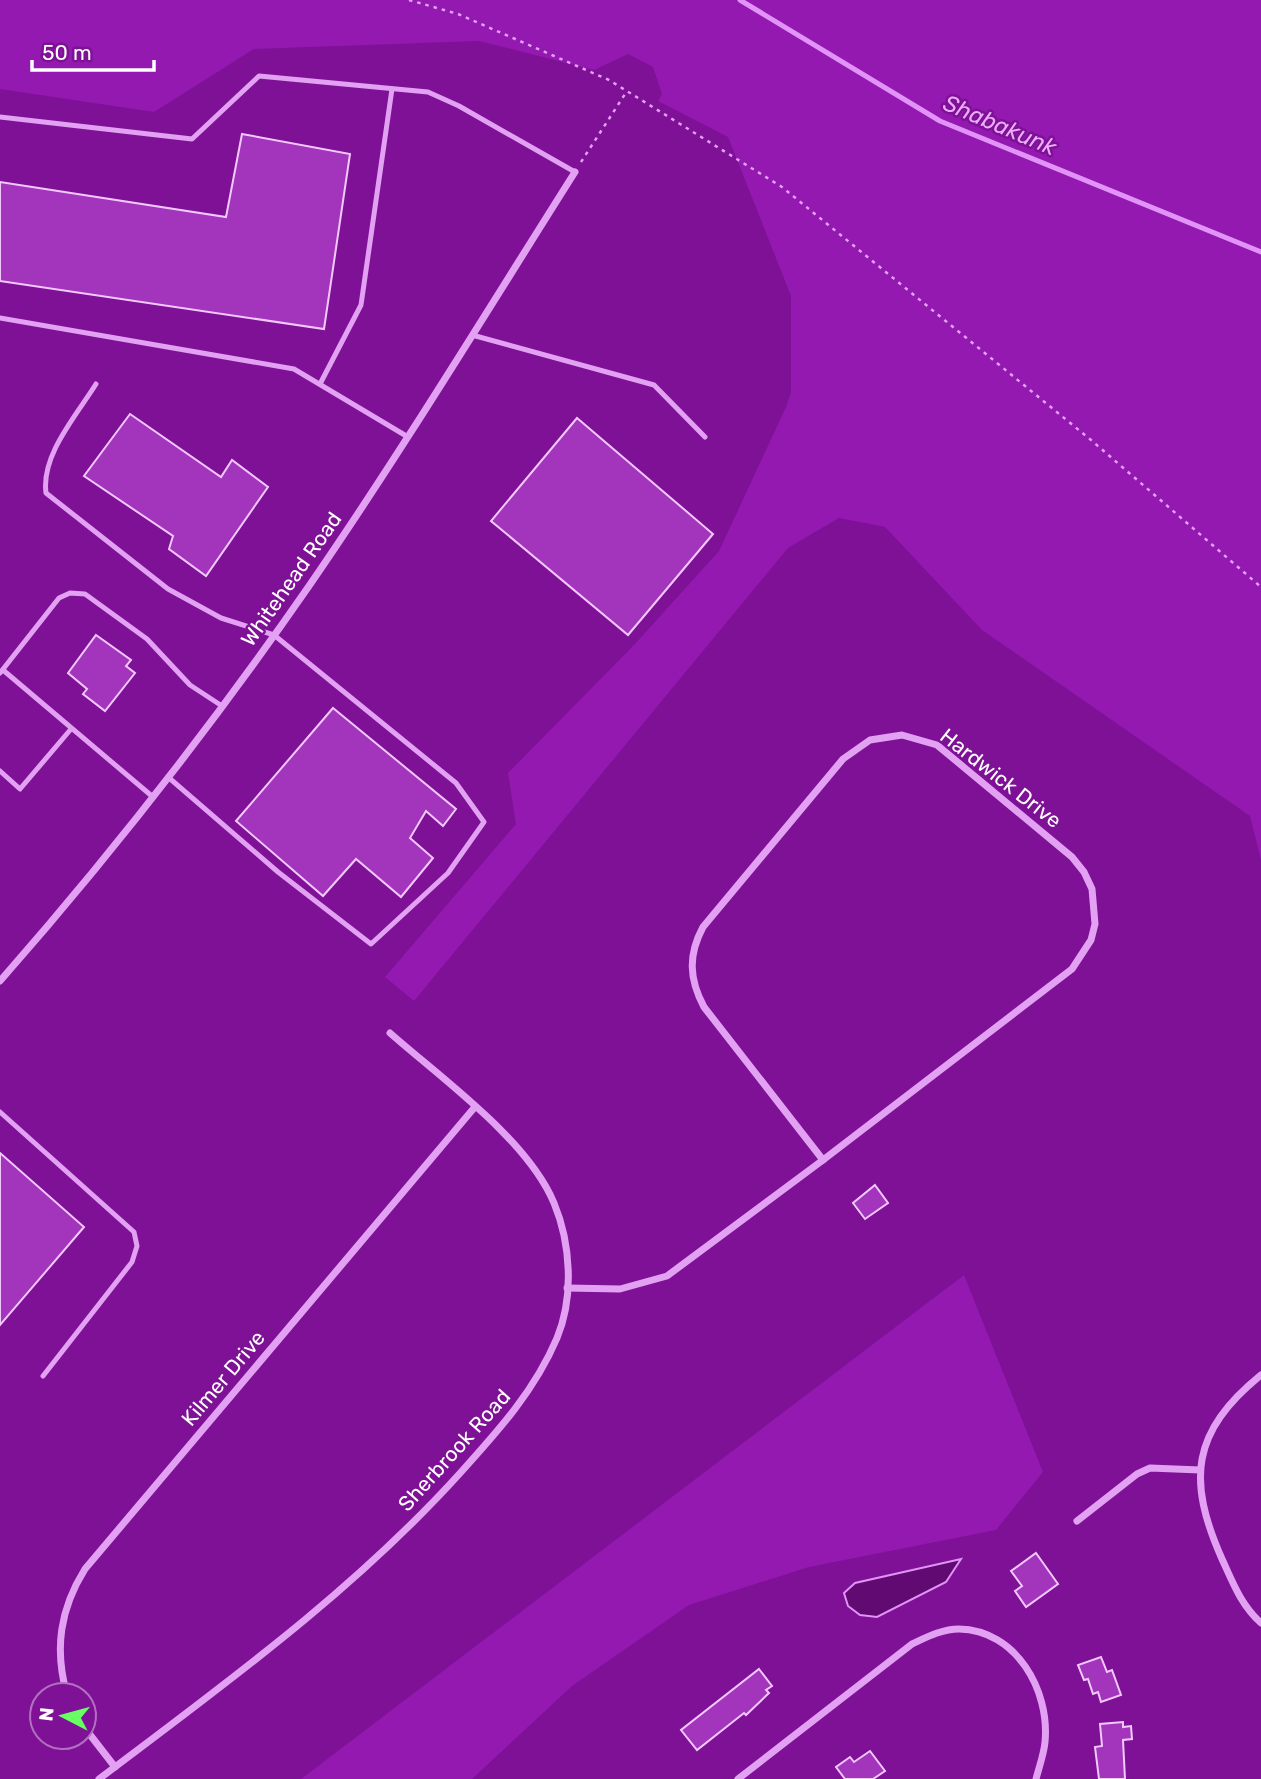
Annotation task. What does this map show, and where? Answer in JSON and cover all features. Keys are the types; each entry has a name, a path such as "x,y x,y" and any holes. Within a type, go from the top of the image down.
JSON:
{"street":[{"name":"Whitehead Road","path":"0,981 153,797 274,635 408,437 575,172"},
{"name":"Hardwick Drive","path":"568,1288 620,1289 667,1276 822,1160 1073,969 1091,940 1095,923 1092,889 1072,857 937,745 920,738 885,736 856,748 844,759 703,927 691,957 695,990 704,1006 822,1160"},
{"name":"Sherbrook Road","path":"99,1779 276,1645 340,1591 441,1494 497,1433 541,1369 558,1336 568,1288 563,1231 554,1203 540,1177 523,1154 390,1033"},
{"name":"Kilmer Drive","path":"64,1681 59,1654 60,1631 65,1608 85,1569 474,1108"},
{"path":"1261,1375 1223,1411 1213,1427 1200,1470 1200,1489 1207,1525 1240,1599 1261,1623"},
{"path":"1077,1521 1137,1474 1164,1467 1200,1470"},
{"path":"738,1779 912,1644 934,1633 958,1629 996,1638 1023,1662 1035,1682 1043,1706 1045,1742 1035,1779"},
{"path":"98,1745 115,1767"}],"lane":[{"path":"0,117 192,139 259,76 429,92 460,106 575,172"},
{"path":"320,384 361,305 392,89"},
{"path":"0,318 294,369 408,437"},
{"path":"472,335 654,385 705,437"},
{"path":"96,384 57,447 44,475 46,494 168,589 221,618 274,635 456,783 484,822 447,873 371,944 278,872 168,777"},
{"path":"153,797 1,672 59,598 70,593 85,594 147,639 190,685 222,706"},
{"path":"0,771 20,789 71,729"},
{"path":"0,1112 134,1232 136,1239 132,1262 43,1376"}],"path":[{"path":"410,0 458,14 609,80 782,187 1091,440 1261,587"},
{"path":"575,172 626,91"}],"shaded area":[{"path":"0,0 1261,0 1261,860 1250,816 982,630 885,527 839,518 788,548 414,1001 385,977 516,824 508,773 634,645 719,551 786,407 791,392 791,296 728,137 658,101 662,94 653,67 628,54 594,70 479,41 254,49 154,112 0,89"},
{"path":"964,1275 1043,1472 996,1530 809,1567 689,1605 572,1686 472,1779 301,1779"},
{"path":"961,1559 946,1582 877,1617 860,1615 848,1606 844,1593 855,1583"}],"building":[{"path":"242,134 350,154 324,329 0,281 0,182 226,217"},
{"path":"130,414 221,477 232,460 268,487 206,576 169,549 173,536 84,476"},
{"path":"577,418 713,534 628,635 491,521"},
{"path":"96,635 131,660 126,666 135,673 105,711 83,694 87,689 68,673"},
{"path":"333,708 456,809 443,826 426,811 410,838 433,858 401,897 356,859 323,896 236,821"},
{"path":"0,1153 84,1227 0,1325"},
{"path":"875,1185 888,1203 865,1219 853,1203"},
{"path":"1036,1553 1058,1584 1026,1607 1015,1591 1022,1586 1011,1571"},
{"path":"1101,1657 1107,1672 1112,1670 1121,1695 1101,1702 1098,1692 1093,1694 1088,1679 1084,1680 1078,1665"},
{"path":"759,1669 772,1686 766,1690 769,1693 746,1715 744,1713 697,1750 681,1730"},
{"path":"1123,1722 1123,1727 1131,1726 1132,1739 1123,1740 1125,1779 1099,1779 1095,1747 1102,1746 1100,1724"},
{"path":"870,1751 885,1771 873,1779 845,1779 836,1767 850,1757 854,1762"}],"waterway":[{"name":"Shabakunk","path":"740,0 940,121 1261,252"}]}
